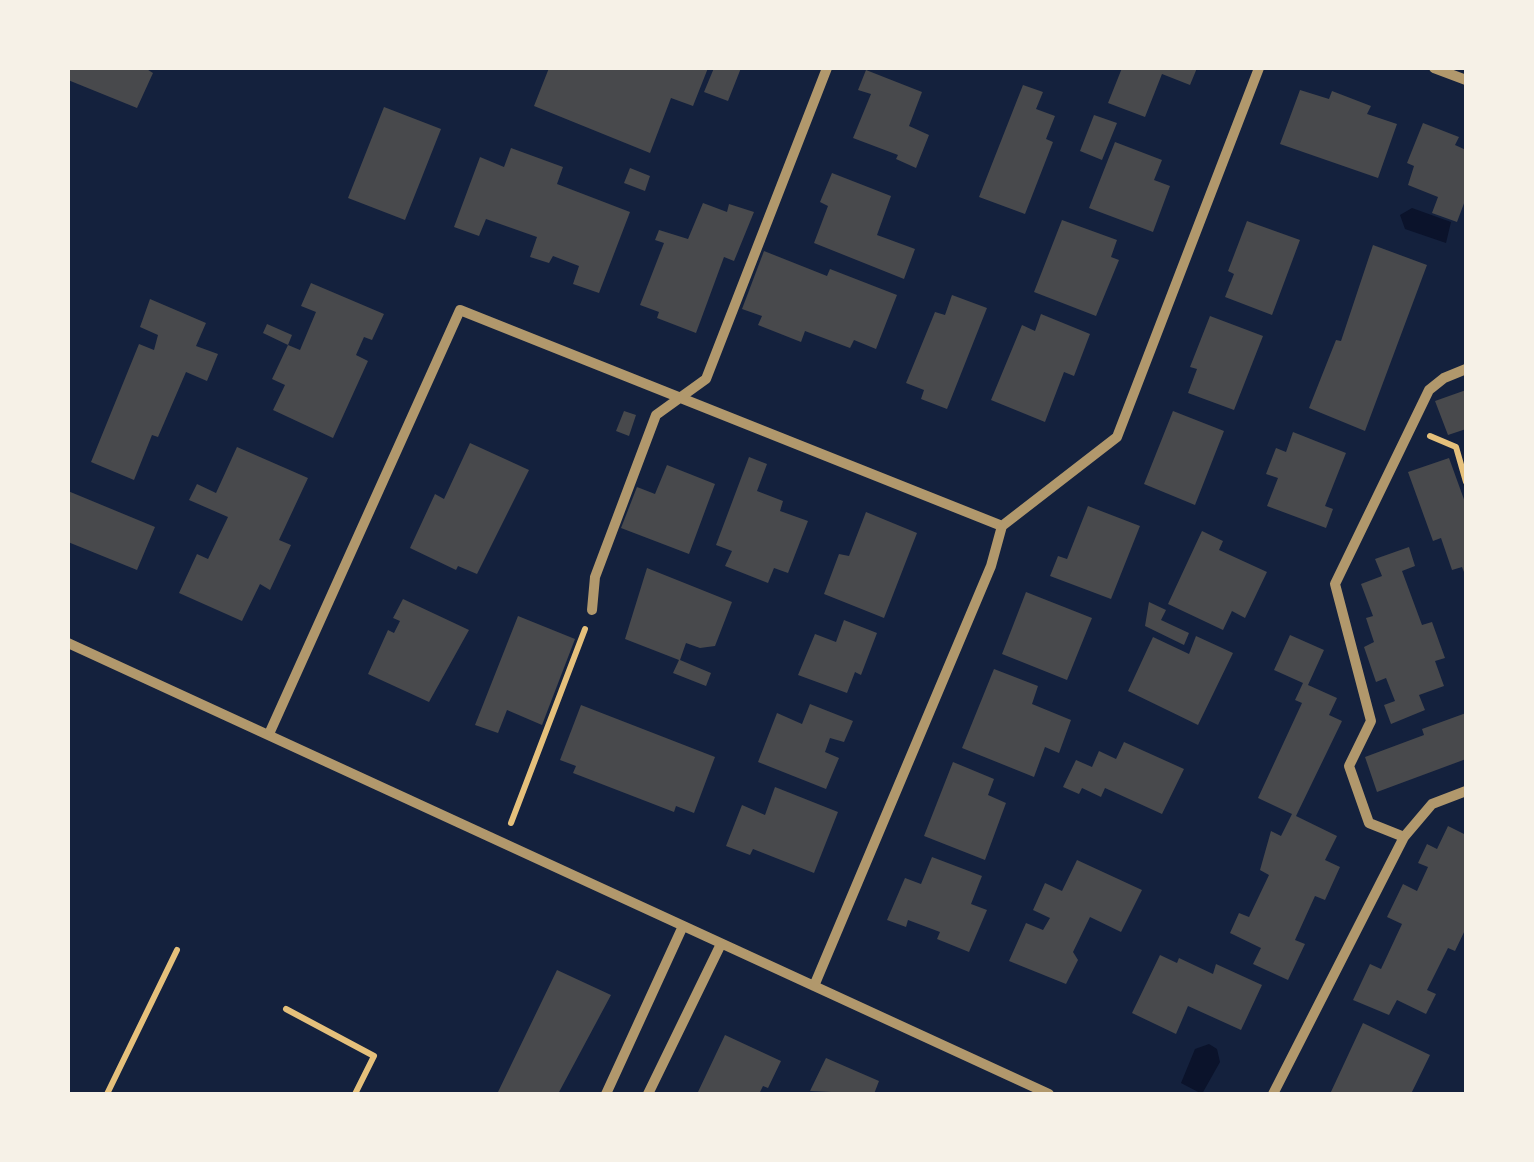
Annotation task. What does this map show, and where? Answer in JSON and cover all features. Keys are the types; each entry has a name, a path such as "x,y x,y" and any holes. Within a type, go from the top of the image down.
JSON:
{"street":[{"path":"592,610 595,577 656,415 706,379 828,68"},
{"path":"814,986 992,566 1002,526 1117,437 1259,68"},
{"path":"1434,68 1466,80"},
{"path":"269,734 460,310 1002,526"},
{"path":"1404,837 1369,822 1349,766 1371,721 1335,584 1429,390 1466,370"},
{"path":"68,644 1049,1094"},
{"path":"1273,1094 1404,837 1432,804 1466,791"},
{"path":"606,1094 683,926"},
{"path":"648,1094 721,944"}],"path":[{"path":"1410,427 1456,447 1466,482"},
{"path":"504,843 592,610"},
{"path":"107,1094 177,950"},
{"path":"286,1009 374,1056 355,1094"}],"water":[{"path":"1412,208 1451,222 1446,243 1405,229 1400,215"},
{"path":"1209,1044 1217,1049 1220,1062 1202,1094 1181,1083 1195,1049"}],"building":[{"path":"68,68 145,68 153,73 137,108 68,80"},
{"path":"549,68 708,68 693,106 671,98 650,153 534,106"},
{"path":"714,68 741,68 728,101 704,92"},
{"path":"1122,68 1197,68 1190,85 1162,74 1145,117 1108,103"},
{"path":"866,70 922,92 909,126 929,135 916,168 896,159 898,155 853,138 871,94 858,90"},
{"path":"1023,85 1043,92 1036,109 1055,116 1046,139 1053,142 1025,214 979,197"},
{"path":"1300,90 1329,99 1332,91 1371,106 1367,114 1397,124 1378,178 1280,144"},
{"path":"384,107 441,129 405,220 348,198"},
{"path":"1094,115 1117,123 1102,160 1080,151"},
{"path":"1423,123 1459,137 1455,145 1466,150 1466,198 1457,222 1432,213 1438,197 1408,185 1414,166 1407,163"},
{"path":"1115,142 1162,160 1154,180 1170,186 1153,232 1089,208"},
{"path":"511,148 563,167 557,184 630,212 599,293 573,284 579,266 553,256 549,263 530,257 537,237 486,219 479,236 454,227 480,157 504,167"},
{"path":"630,168 650,176 645,191 624,183"},
{"path":"832,173 891,196 877,235 915,249 904,279 814,243 828,206 820,202"},
{"path":"703,203 727,212 729,204 754,212 734,261 724,257 696,333 657,318 659,312 640,305 664,243 655,240 659,230 688,239"},
{"path":"1062,220 1117,240 1111,257 1119,260 1096,316 1034,292"},
{"path":"1247,221 1300,240 1272,315 1225,297 1234,274 1228,271"},
{"path":"1373,245 1427,265 1365,431 1309,408 1336,340 1341,341"},
{"path":"764,251 827,276 830,269 897,295 876,349 854,340 850,348 805,331 801,342 758,325 762,316 742,309"},
{"path":"311,283 384,314 372,340 364,337 356,355 368,361 333,438 273,410 285,385 272,379 288,345 300,350 316,312 301,306"},
{"path":"952,295 987,308 947,409 921,399 924,390 906,383 935,312 945,315"},
{"path":"150,299 206,323 196,346 218,354 207,381 186,372 158,437 152,435 134,480 91,462 139,344 154,350 158,335 140,327"},
{"path":"1041,314 1090,334 1074,376 1064,372 1045,422 991,400 1022,325 1035,331"},
{"path":"1210,316 1263,336 1234,410 1188,393 1197,369 1190,367"},
{"path":"267,324 292,335 288,345 263,333"},
{"path":"1466,390 1466,429 1448,435 1435,401"},
{"path":"624,411 636,415 629,436 616,431"},
{"path":"1173,411 1224,431 1195,505 1144,484"},
{"path":"1293,432 1346,453 1325,506 1333,509 1326,528 1267,506 1278,478 1266,474 1276,448 1286,452"},
{"path":"470,443 529,470 477,574 458,566 456,570 410,548 435,494 444,499"},
{"path":"237,447 308,478 279,540 291,545 270,590 260,584 242,621 179,593 197,554 208,559 228,517 189,500 197,484 216,493"},
{"path":"749,457 767,464 757,491 783,501 780,511 808,521 788,573 774,568 768,583 725,566 732,551 716,545"},
{"path":"1449,458 1466,505 1466,577 1462,567 1452,570 1441,538 1433,541 1408,472"},
{"path":"667,465 715,484 689,554 621,528 637,487 655,494"},
{"path":"68,491 155,527 137,570 68,542"},
{"path":"1088,506 1140,526 1111,599 1050,576 1058,556 1067,559"},
{"path":"866,512 917,533 884,618 824,594 839,554 849,556"},
{"path":"1202,531 1223,541 1219,550 1267,572 1245,618 1232,611 1223,630 1168,604"},
{"path":"1409,547 1415,566 1402,571 1422,625 1432,622 1445,658 1435,661 1444,686 1419,695 1425,710 1391,724 1384,705 1395,701 1386,678 1376,682 1364,647 1374,642 1366,618 1373,616 1361,584 1382,576 1375,559"},
{"path":"647,568 732,602 715,646 700,648 686,643 680,660 711,673 706,686 673,673 679,660 625,639"},
{"path":"1026,592 1092,618 1067,680 1002,654"},
{"path":"403,599 469,630 429,702 368,674 388,630 394,633 400,621 393,618"},
{"path":"1149,602 1166,610 1161,620 1189,633 1184,645 1145,626"},
{"path":"518,616 575,639 542,725 507,710 498,733 475,725"},
{"path":"844,620 877,633 861,675 855,672 847,693 798,675 815,634 836,642"},
{"path":"1290,635 1324,650 1308,685 1337,698 1329,715 1342,721 1296,816 1337,836 1325,860 1340,867 1325,900 1315,896 1295,940 1305,944 1288,980 1253,964 1261,948 1230,933 1239,913 1249,917 1269,875 1260,870 1271,831 1281,836 1292,814 1258,798 1302,703 1295,700 1303,683 1274,670"},
{"path":"1196,636 1233,653 1198,725 1128,691 1153,637 1189,654"},
{"path":"994,669 1038,686 1032,704 1071,720 1059,753 1045,747 1034,777 962,748"},
{"path":"810,704 853,721 844,742 830,738 825,752 839,758 826,789 758,762 777,713 802,724"},
{"path":"581,705 715,757 694,813 676,806 674,812 573,773 576,766 560,760"},
{"path":"1466,713 1466,759 1377,792 1365,757 1424,735 1422,729"},
{"path":"1124,742 1184,769 1162,814 1105,788 1101,797 1082,788 1079,794 1063,787 1076,760 1092,767 1099,751 1116,759"},
{"path":"953,762 994,779 988,795 1006,803 985,860 924,836"},
{"path":"775,787 838,812 814,873 753,849 750,855 726,846 742,805 765,815"},
{"path":"1448,826 1466,835 1466,928 1455,951 1448,948 1427,990 1436,994 1426,1014 1397,1000 1389,1015 1353,1000 1370,964 1381,969 1402,924 1387,917 1403,884 1417,891 1428,867 1418,863 1427,844 1437,849"},
{"path":"932,857 982,876 971,904 987,910 969,952 937,939 940,932 908,920 906,927 887,920 905,878 921,884"},
{"path":"1077,860 1142,890 1121,932 1090,917 1073,952 1078,960 1066,984 1009,961 1026,923 1043,930 1050,918 1033,910 1045,883 1062,891"},
{"path":"1160,955 1177,963 1179,958 1213,974 1216,964 1262,985 1241,1030 1188,1006 1176,1034 1132,1013"},
{"path":"557,970 611,995 558,1094 497,1094"},
{"path":"1363,1023 1430,1055 1411,1094 1330,1094"},
{"path":"725,1035 781,1061 768,1088 763,1086 759,1094 697,1094"},
{"path":"826,1058 879,1081 874,1094 810,1091"}]}
